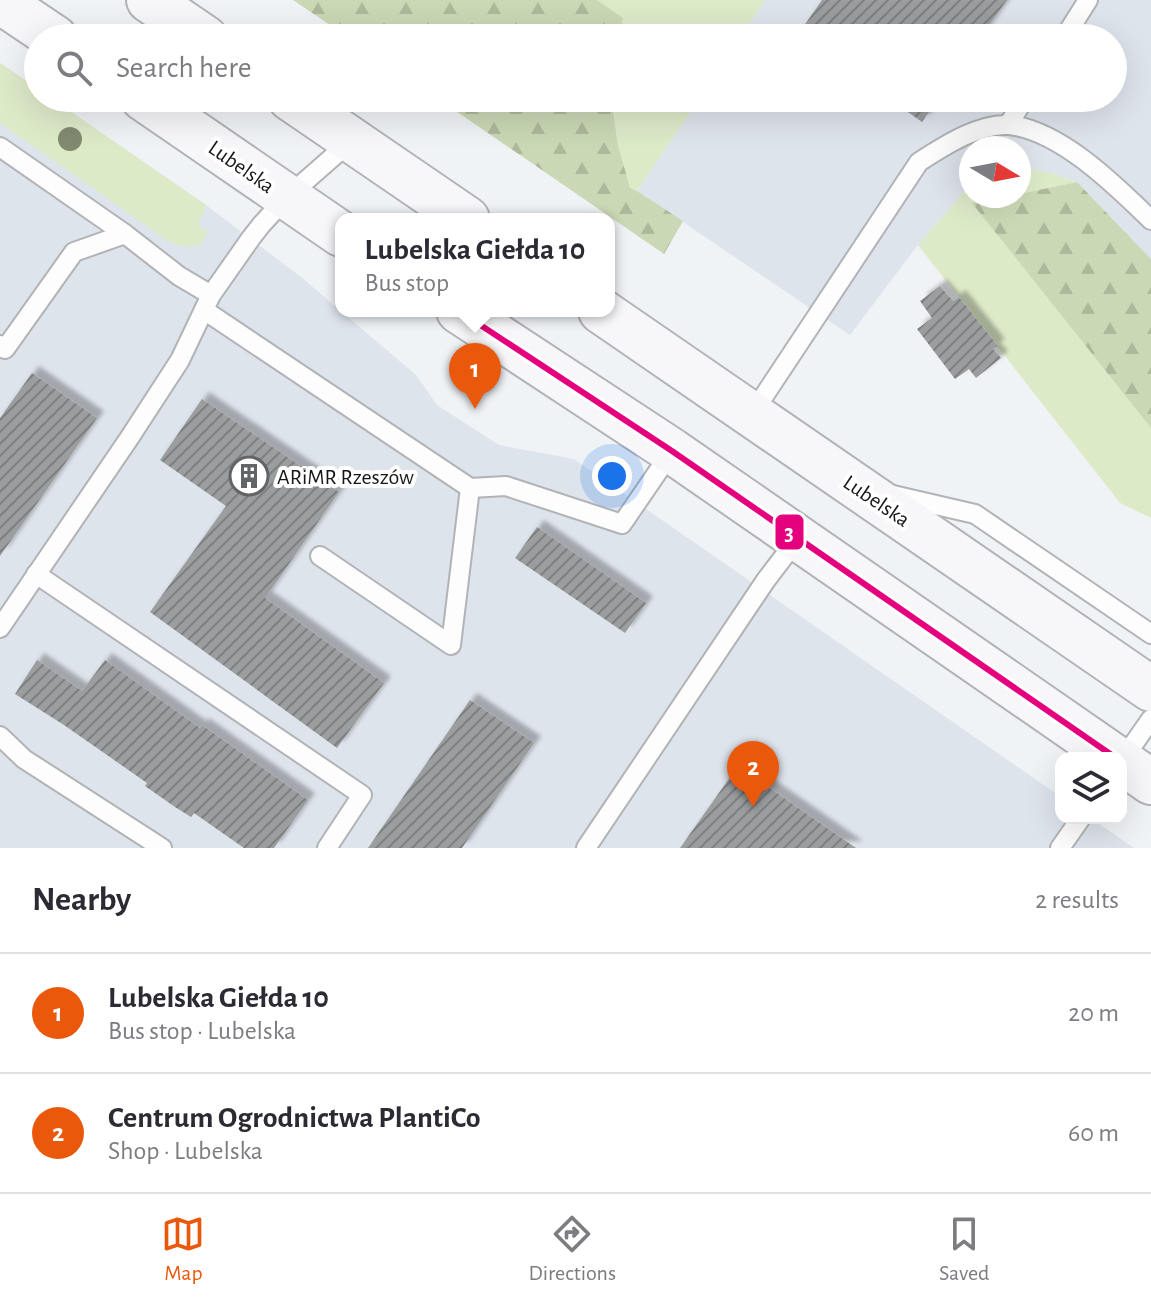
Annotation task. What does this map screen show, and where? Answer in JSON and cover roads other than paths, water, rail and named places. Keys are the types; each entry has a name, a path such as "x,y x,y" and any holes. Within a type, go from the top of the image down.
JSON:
{"main road":[{"path":"149,0 184,24"},
{"path":"0,1 34,24"},
{"name":"Lubelska","path":"163,112 335,230"},
{"path":"310,112 458,213"},
{"path":"468,317 672,451 1107,752"},
{"name":"Lubelska","path":"610,317 1151,689"},
{"path":"1127,766 1151,782"}],"lane":[{"path":"1073,24 1088,0"},
{"path":"1008,125 1016,112"},
{"path":"752,414 919,162 948,143 980,130 1008,125 1030,130 1082,158 1151,220"},
{"path":"0,628 180,360 208,303 262,224 286,198 351,141"},
{"path":"0,147 125,234 208,303 470,488 506,486 622,524 672,451"},
{"path":"2,350 74,252 125,234"},
{"path":"858,486 975,514 1151,634"},
{"path":"320,556 451,645 470,488"},
{"path":"586,848 757,593 798,538"},
{"path":"36,574 362,795 327,848"},
{"path":"1127,752 1151,719"},
{"path":"0,736 24,759 162,848"},
{"path":"1060,848 1077,824"}],"place":[{"name":"Lubelska Giełda 10","path":"475,409"},
{"name":"ARiMR Rzeszów","path":"249,476"},
{"name":"Centrum Ogrodnictwa PlantiCo","path":"753,807"}]}
